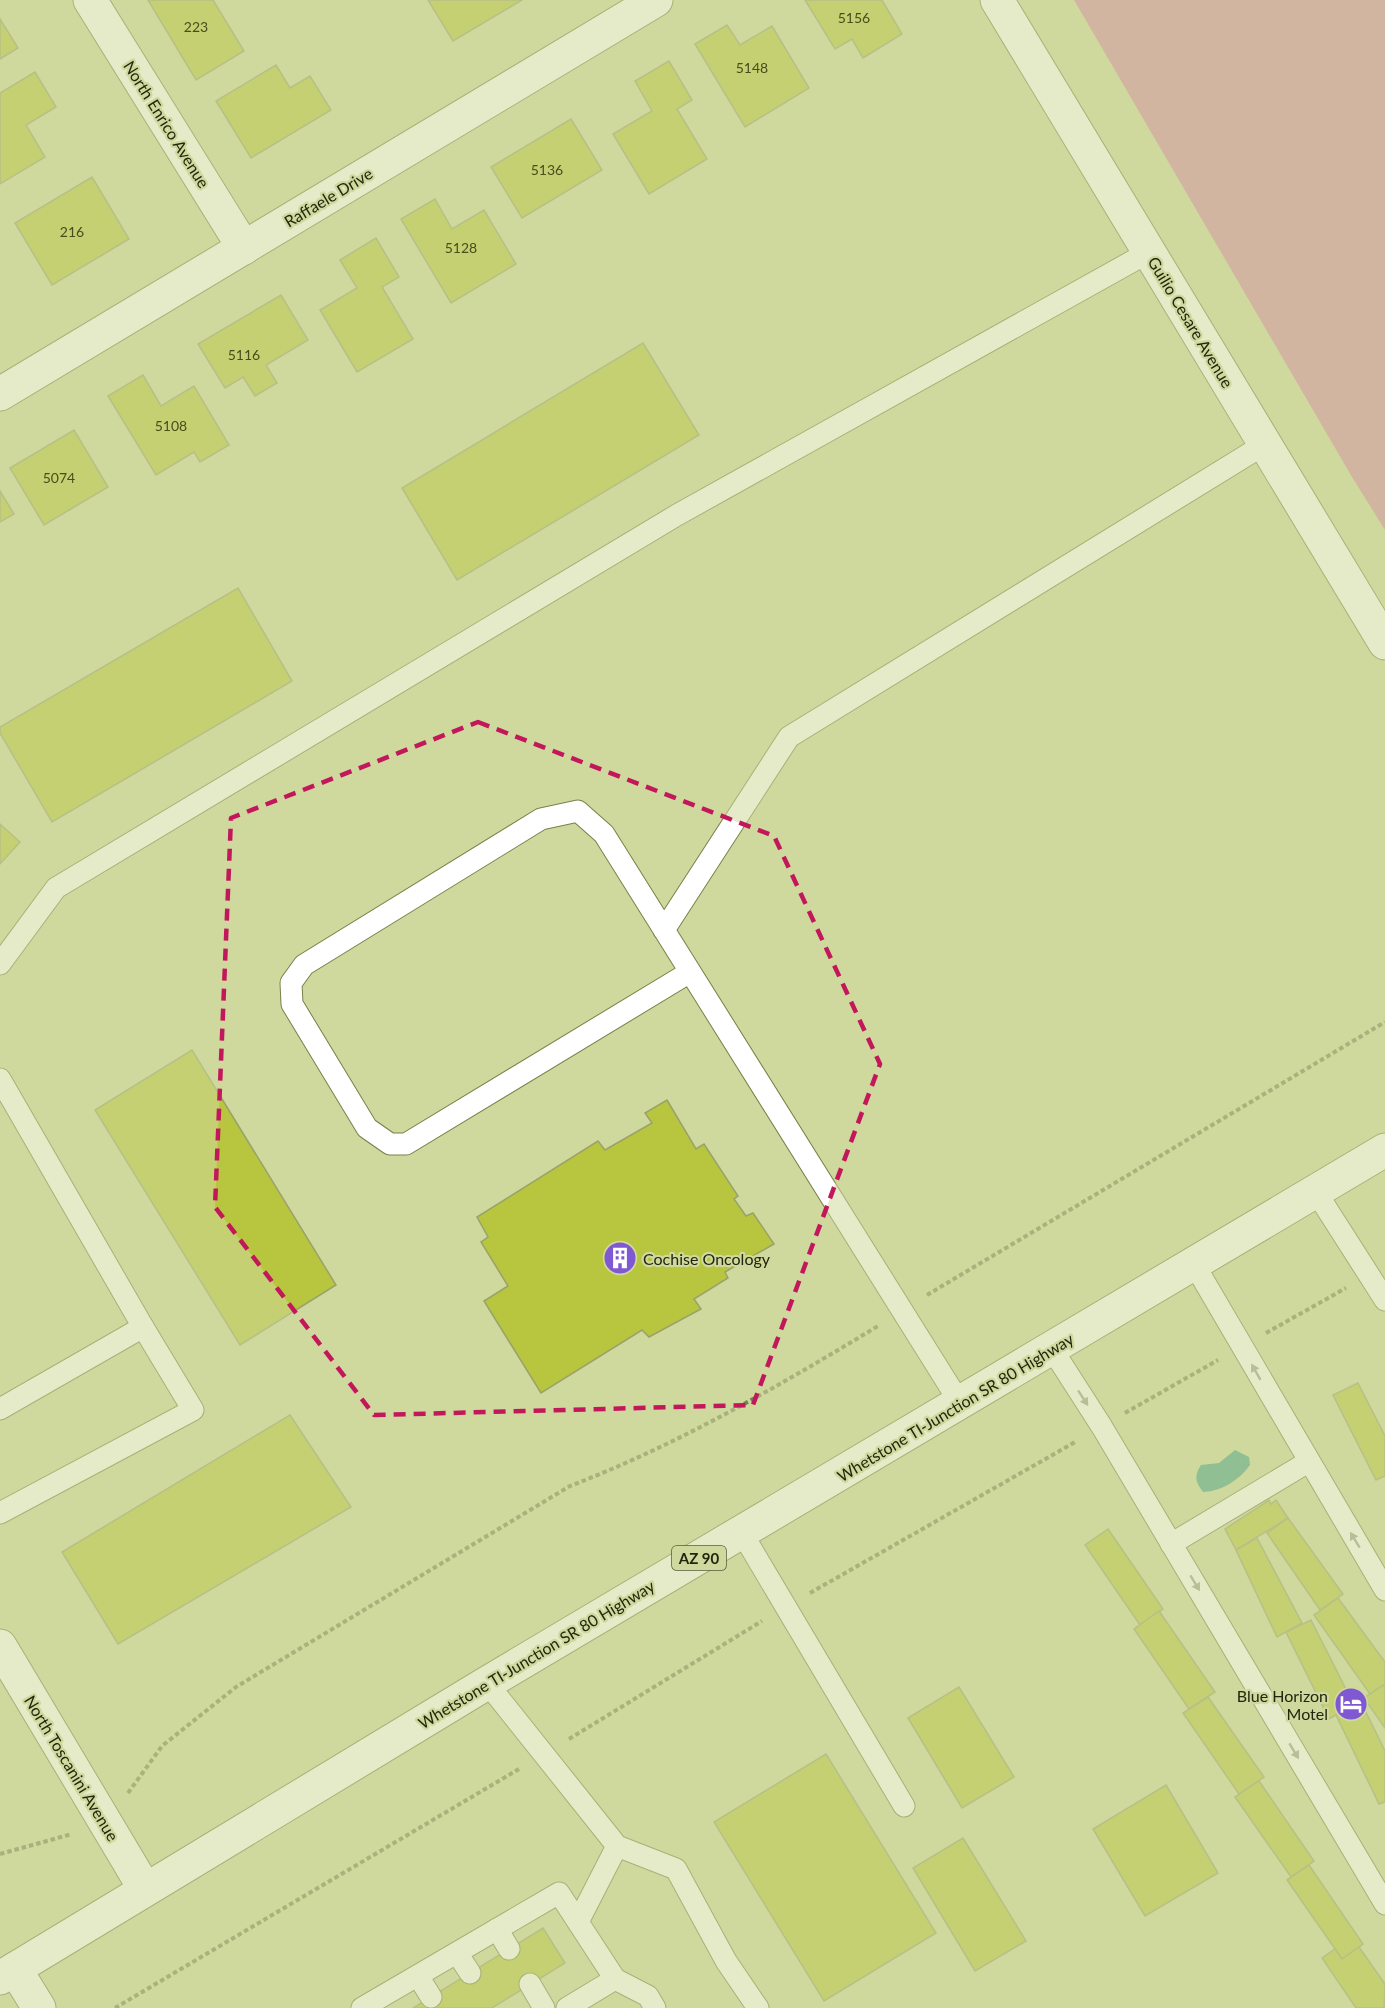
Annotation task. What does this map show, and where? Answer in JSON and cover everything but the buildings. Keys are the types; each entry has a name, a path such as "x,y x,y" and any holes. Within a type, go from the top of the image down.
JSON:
{"main road":[{"name":"North Enrico Avenue","path":"90,0 244,248"},
{"name":"Guilio Cesare Avenue","path":"997,0 1385,643"},
{"name":"Raffaele Drive","path":"0,394 652,1"},
{"name":"Whetstone TI-Junction SR 80 Highway","path":"7,1974 487,1683 1385,1150"},
{"name":"North Toscanini Avenue","path":"0,1646 145,1889"},
{"path":"7,1974 39,2008"}],"lane":[{"path":"0,964 56,888 677,515 1149,252"},
{"path":"664,930 789,737 1264,444"},
{"path":"690,972 406,1144 390,1144 367,1128 292,1004 291,983 304,965 541,819 578,811 604,834 960,1403"},
{"path":"0,1078 193,1410 0,1513"},
{"path":"1316,1192 1385,1300"},
{"path":"1194,1264 1385,1590"},
{"path":"0,1409 143,1327"},
{"path":"1052,1349 1102,1427 1385,1904"},
{"path":"1171,1544 1308,1462"},
{"path":"742,1533 904,1806"},
{"path":"487,1683 617,1846 676,1869 726,1961 758,2008"},
{"path":"578,1922 617,1846"},
{"path":"376,2005 418,1976 559,1893 615,1979 648,1996 655,2008"},
{"path":"497,1929 509,1949"},
{"path":"457,1953 470,1973"},
{"path":"418,1976 431,1997"},
{"path":"567,2008 615,1979"},
{"path":"530,1984 544,2008"}],"path":[{"path":"0,1854 106,1824 162,1746 236,1687 570,1486 630,1463 812,1366 1004,1247 1385,1022"},
{"path":"115,2008 544,1754 785,1606 1369,1275"}],"highlighted area":[{"path":"478,722 774,836 880,1064 753,1405 374,1415 215,1207 231,818"}],"shaded area":[{"path":"1074,0 1385,0 1385,530 1352,477"}],"water":[{"path":"1235,1450 1249,1457 1250,1465 1230,1484 1203,1492 1196,1478 1201,1465 1219,1463"}],"place":[{"name":"Cochise Oncology","path":"620,1258"},
{"name":"Blue Horizon Motel","path":"1351,1704"}]}
